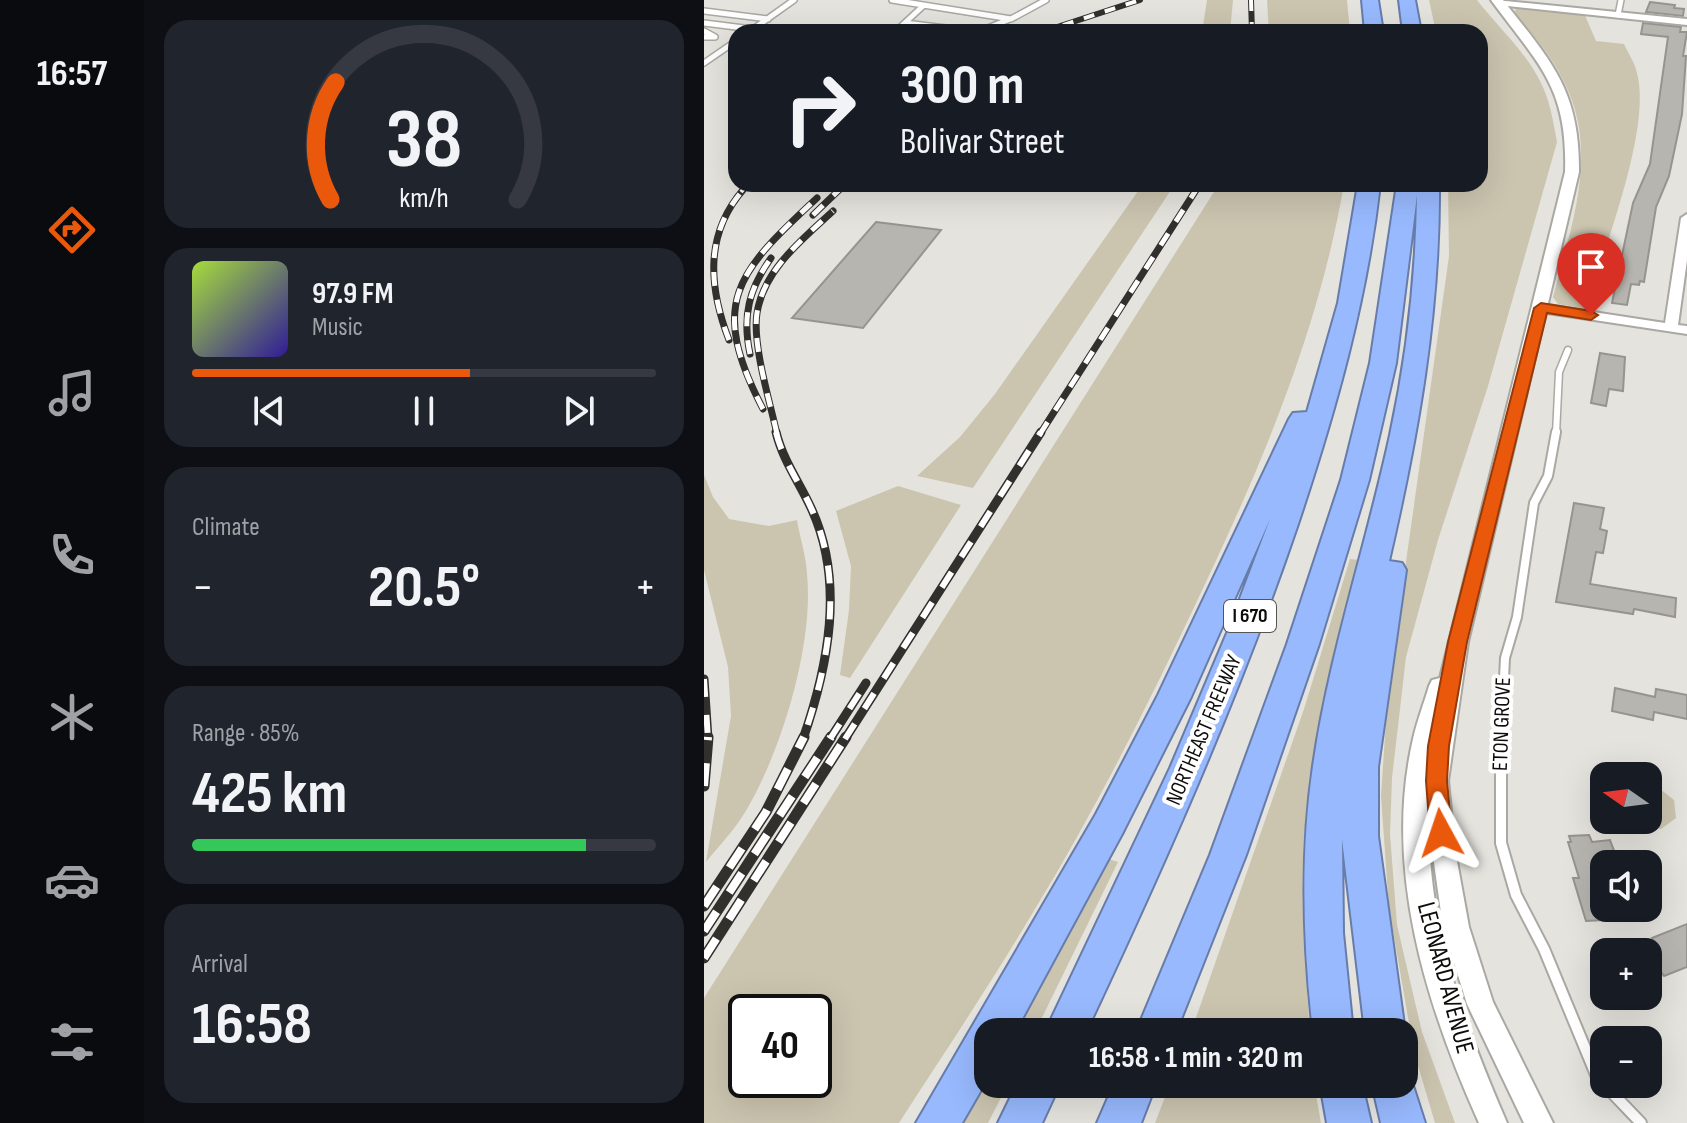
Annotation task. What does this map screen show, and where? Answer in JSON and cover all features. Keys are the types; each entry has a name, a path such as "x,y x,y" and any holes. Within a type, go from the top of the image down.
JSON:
{"highway":[{"path":"1370,0 1373,24"},
{"path":"1407,0 1411,24"},
{"name":"NORTHEAST FREEWAY","path":"1072,1018 1131,897 1216,705 1275,552 1316,427 1344,326 1364,230 1368,192"},
{"path":"1162,1018 1238,827 1303,644 1355,480 1383,363 1407,192"},
{"path":"1331,1018 1323,876 1330,768 1346,677 1403,434 1424,293 1428,192"},
{"path":"1001,1018 1109,824 1174,697 1344,326"},
{"path":"1383,1018 1373,960 1360,836 1361,767 1401,508 1403,434"},
{"path":"938,1123 974,1063"},
{"path":"1020,1123 1032,1098"},
{"path":"1119,1123 1129,1098"},
{"path":"1344,1098 1349,1123"},
{"path":"1397,1098 1403,1123"}],"street":[{"path":"1497,1 1687,22"},
{"name":"LEONARD AVENUE","path":"1497,1 1555,75 1574,133 1568,202 1457,642 1436,781 1445,866 1456,927 1480,1004 1539,1123"},
{"path":"1671,328 1687,218"},
{"path":"1541,308 1687,330"},
{"name":"LEONARD AVENUE","path":"1457,642 1425,732 1417,798 1418,867 1426,923 1448,1011 1493,1123"}],"lane":[{"path":"761,24 794,0"},
{"path":"892,0 1011,19"},
{"path":"941,7 950,0"},
{"path":"998,24 1046,0"},
{"path":"1618,15 1621,0"},
{"path":"905,23 923,6"},
{"path":"704,11 768,19"},
{"path":"704,23 728,27"},
{"path":"905,23 913,24"},
{"path":"704,34 728,39"},
{"path":"704,63 728,46"},
{"path":"704,50 720,52"},
{"name":"ETON GROVE","path":"1568,350 1559,372 1555,446 1548,476 1534,503 1517,617 1505,658 1499,788 1501,843 1516,895 1544,949 1597,1077 1641,1123"}],"shaded area":[{"path":"1207,0 1233,0 1231,24 1203,24"},
{"path":"1267,0 1347,0 1349,24 1268,24"},
{"path":"1429,0 1477,0 1534,70 1551,111 1557,142 1488,386 1438,540 1406,657 1392,778 1390,834 1397,925 1422,1032 1455,1123 1435,1123 1418,1066 1418,1018 1408,1018 1389,908 1381,796 1388,690 1449,256 1448,192 1488,192 1488,24 1434,24"},
{"path":"1517,8 1584,13 1596,41 1624,44 1637,73 1640,97 1632,157 1587,309 1558,304 1553,297 1579,189 1580,135 1575,108 1554,63 1514,12"},
{"path":"1137,192 1170,192 973,488 917,476 960,437 995,394"},
{"path":"1214,192 1342,192 1321,287 1288,388 1250,486 1186,624 1124,751 1056,874 899,1123 704,1123 704,998"},
{"path":"704,475 713,497 729,519 769,526 797,520 806,567 808,602 806,632 793,695 772,757 743,816 706,862 731,716 728,667 704,570"},
{"path":"898,486 961,505 850,678 840,675 849,610 851,566 836,511"},
{"path":"1350,559 1360,560 1322,721 1309,807 1304,904 1309,1018 1196,1018 1304,709"},
{"path":"1662,791 1674,800 1676,818 1662,828"},
{"path":"1109,859 1118,862 1042,1018 1023,1018"},
{"path":"976,1098 1001,1098 988,1123 962,1123"},
{"path":"1165,1098 1317,1098 1321,1123 1155,1123"}],"building":[{"path":"1650,2 1675,5 1674,8 1684,9 1683,16 1646,12"},
{"path":"1643,23 1681,27 1680,32 1687,32 1683,56 1686,56 1682,114 1669,176 1656,207 1644,282 1631,284 1627,305 1612,303 1633,203 1650,164 1668,37 1641,34"},
{"path":"876,222 941,230 863,328 792,318"},
{"path":"1600,353 1625,357 1623,391 1609,389 1606,406 1591,403"},
{"path":"1574,503 1604,508 1600,529 1607,531 1603,553 1596,552 1590,584 1676,598 1675,617 1634,609 1633,614 1556,602"},
{"path":"1615,688 1655,697 1656,689 1687,695 1687,719 1654,712 1653,720 1612,711"},
{"path":"1589,835 1592,842 1610,840 1614,850 1590,850 1590,921 1586,921 1573,878 1579,878 1569,836"},
{"path":"1687,924 1687,967 1664,976 1662,938 1652,938"}],"railway":[{"path":"1066,24 1140,0"},
{"path":"1251,0 1252,24"},
{"path":"729,340 717,301 714,262 722,225 741,192"},
{"path":"813,215 837,192"},
{"path":"1040,434 1195,192"},
{"path":"763,409 746,373 737,342 735,315 739,292 750,270 767,248 817,198"},
{"path":"777,434 757,340 757,313 761,297 786,256 833,211"},
{"path":"750,354 747,327 749,303 757,281 771,258"},
{"path":"776,432 787,462 812,510 828,566 830,596 826,654 803,739"},
{"path":"845,739 1041,432"},
{"path":"704,679 708,738"},
{"path":"830,739 866,683"},
{"path":"704,931 831,737"},
{"path":"704,958 846,737"},
{"path":"704,786 708,738"},
{"path":"704,906 766,812 803,739"}],"route":[{"path":"1441,833 1436,781 1457,642 1541,308 1591,315"}]}
